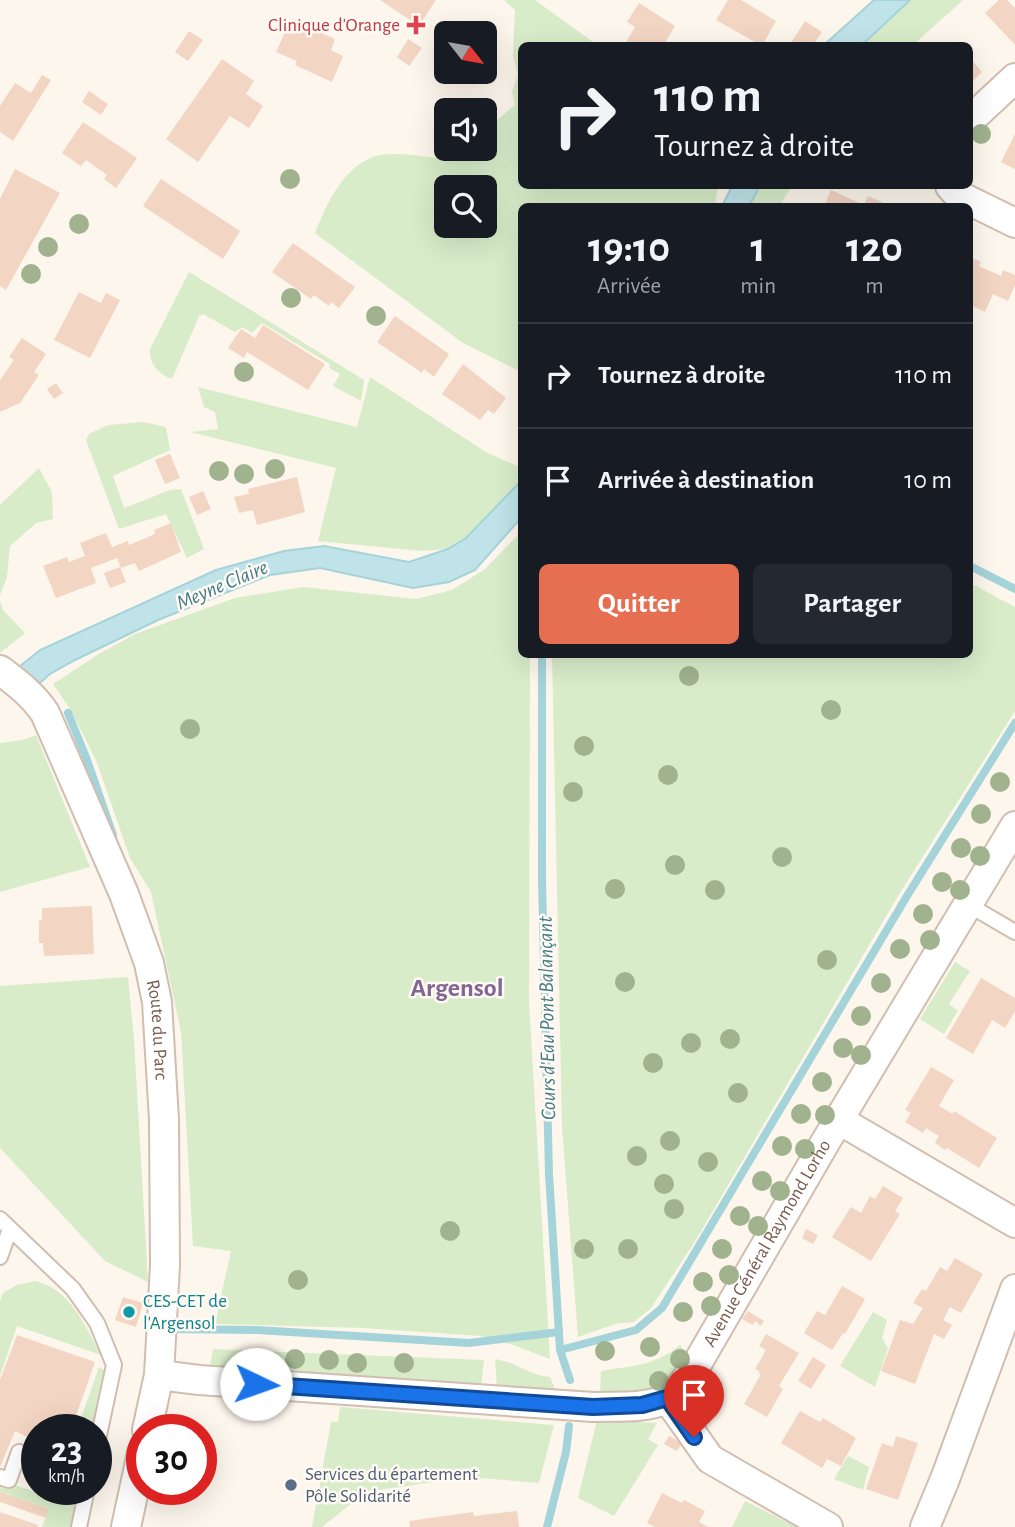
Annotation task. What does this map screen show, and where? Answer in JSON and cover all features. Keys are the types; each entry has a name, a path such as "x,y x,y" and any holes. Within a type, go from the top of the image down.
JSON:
{"street":[{"path":"973,117 1015,78"},
{"path":"953,189 958,195 1015,223"},
{"name":"Route du Parc","path":"0,670 38,702 62,750 124,894 149,963 157,1002 164,1145 165,1265 159,1375 150,1414"},
{"name":"Avenue Général Raymond Lorho","path":"667,1398 694,1369 1015,826"},
{"path":"839,1120 1015,1223"},
{"path":"925,1527 946,1479 1015,1289"},
{"path":"159,1375 222,1382 593,1407 642,1405 667,1398 710,1460 828,1527"},
{"path":"125,1527 130,1505"}],"lane":[{"path":"967,904 1015,932"},
{"path":"0,1257 5,1224"},
{"path":"5,1224 73,1289 97,1323 114,1365 104,1414"},
{"path":"0,1477 9,1480 21,1453"},
{"path":"79,1527 84,1505"}],"green space":[{"path":"504,0 535,0 593,42 518,42 518,75 513,56 515,10"},
{"path":"910,0 963,0 916,42 866,42"},
{"path":"518,75 518,189 718,189 715,203 518,203 518,370 463,343 315,233 334,193 343,180 364,161 393,154 434,158 434,161 497,161 497,120 515,105 512,92"},
{"path":"758,189 790,189 781,203 751,203"},
{"path":"189,272 364,380 361,401 333,386 340,374 329,368 330,364 262,323 252,333 242,327 235,332 203,314 199,316 172,379 155,368 150,349"},
{"path":"370,377 486,452 518,467 518,484 466,538 448,549 422,551 318,541 336,468 190,432 218,429 215,412 204,407 198,387 357,427"},
{"path":"143,422 166,427 170,450 113,476 124,508 170,490 181,489 204,549 187,558 166,514 119,529 86,440 89,434 108,425"},
{"path":"39,468 52,492 53,519 36,523 10,546 7,577 0,595 0,505"},
{"path":"518,535 518,658 530,658 529,1002 550,1359 480,1336 364,1328 215,1324 231,1251 193,1246 181,1032 151,892 130,858 96,760 70,709 53,684 135,634 235,598 303,587 416,599 452,590 485,569"},
{"path":"973,585 1015,607 1015,711 898,896 694,1243 651,1308 634,1322 615,1324 578,1337 562,1127 552,658 973,658"},
{"path":"0,601 3,610 25,633 0,653"},
{"path":"36,735 90,867 0,892 0,743"},
{"path":"955,962 970,971 949,1004 958,1011 944,1034 920,1019"},
{"path":"128,977 148,1282 105,1261 0,1148 0,986"},
{"path":"35,1281 58,1291 67,1300 101,1355 17,1326 0,1376 0,1301 3,1293 17,1285"},
{"path":"873,1312 887,1320 882,1338 888,1348 875,1387 840,1366"},
{"path":"680,1345 686,1352 678,1366 661,1384 641,1392 600,1395 601,1371 652,1361"},
{"path":"213,1349 484,1360 481,1387 210,1366"},
{"path":"495,1359 550,1377 556,1391 497,1388"},
{"path":"99,1367 105,1371 96,1414 83,1414"},
{"path":"340,1407 554,1425 539,1483 468,1477 366,1492 322,1527 312,1527 331,1422 338,1422"},
{"path":"597,1420 657,1423 648,1439 658,1445 614,1516 578,1498"},
{"path":"848,1456 869,1467 863,1490 834,1479"},
{"path":"0,1480 21,1487 21,1499 0,1492"},
{"path":"745,1501 795,1526 732,1527"},
{"path":"37,1505 78,1505 73,1527 42,1527 49,1509"}],"water":[{"path":"874,0 910,0 865,42 827,42"},
{"path":"730,189 758,189 751,203 724,203"},
{"name":"Meyne Claire","path":"518,484 518,521 475,570 449,582 413,588 320,568 270,575 158,620 75,660 40,683 19,667 40,650 216,570 284,551 324,546 409,562 448,549 466,538"}],"building":[{"path":"380,0 436,0 419,26"},
{"path":"728,0 741,0 776,21 764,42 755,42 716,20"},
{"path":"999,0 1007,0 1015,8 1015,45 985,13"},
{"path":"639,3 675,26 665,42 626,42 635,27 627,22"},
{"path":"291,19 335,39 331,50 343,56 332,82 295,65 297,61 276,52"},
{"path":"805,21 822,32 815,42 792,42"},
{"path":"189,31 203,40 188,61 175,52"},
{"path":"408,39 422,48 409,66 397,57"},
{"path":"222,59 254,81 246,94 263,106 249,128 230,116 198,162 166,139"},
{"path":"973,62 982,72 973,81"},
{"path":"42,75 51,80 13,141 0,132 0,106 15,83 31,93"},
{"path":"89,91 108,104 101,115 82,102"},
{"path":"83,122 137,158 116,188 104,179 107,175 86,160 81,166 62,153"},
{"path":"1015,134 1015,169 1001,162"},
{"path":"15,169 60,193 6,290 0,286 0,199"},
{"path":"161,179 240,231 223,259 143,206"},
{"path":"831,190 860,203 825,203"},
{"path":"868,196 882,203 865,203"},
{"path":"293,243 355,287 339,308 331,302 329,306 314,295 311,299 272,272"},
{"path":"973,258 981,262 979,266 1001,276 1003,270 1015,275 1015,285 1008,301 993,294 985,312 973,306"},
{"path":"79,292 101,303 106,293 120,300 90,358 54,340"},
{"path":"395,316 449,354 434,377 424,369 422,373 377,342"},
{"path":"263,325 325,364 308,390 247,352 244,358 228,348 241,329 255,338"},
{"path":"22,338 46,354 34,372 39,375 20,403 0,412 0,380 14,360 9,357"},
{"path":"463,364 506,398 494,414 488,410 480,420 442,394"},
{"path":"56,383 63,393 54,399 47,389"},
{"path":"170,454 180,478 165,484 155,460"},
{"path":"297,477 305,512 257,525 253,510 239,513 234,497 249,494 248,489"},
{"path":"203,491 211,509 197,515 189,497"},
{"path":"171,523 181,552 139,571 135,563 121,568 117,558 91,568 96,583 56,598 43,566 67,557 69,562 85,556 80,543 106,533 112,547 128,541 129,545 155,534 154,530"},
{"path":"120,567 126,582 110,588 104,573"},
{"path":"92,906 94,954 44,956 43,943 39,943 42,908"},
{"path":"981,978 1015,998 1015,1011 1005,1028 992,1020 973,1054 946,1038"},
{"path":"931,1067 954,1080 939,1106 953,1114 954,1111 997,1138 979,1168 935,1143 939,1136 926,1128 923,1133 905,1122 911,1113 905,1110"},
{"path":"883,1186 903,1198 895,1211 900,1214 871,1261 832,1237 851,1207 861,1213 870,1196 875,1199"},
{"path":"806,1229 818,1235 813,1244 802,1238"},
{"path":"955,1258 983,1274 961,1313 950,1307 943,1320 952,1325 944,1339 934,1334 915,1384 881,1371 900,1320 913,1324 923,1308 913,1303 922,1289 926,1291 940,1267 947,1271"},
{"path":"842,1286 865,1299 845,1334 843,1333 832,1350 804,1333 817,1311 825,1315"},
{"name":"CES-CET de l'Argensol","path":"123,1297 143,1303 136,1327 115,1320"},
{"path":"748,1311 764,1321 761,1326 755,1321 753,1325 742,1319"},
{"path":"766,1334 799,1353 779,1386 783,1389 767,1417 744,1404 760,1376 755,1369 766,1350 759,1346"},
{"path":"17,1335 95,1362 77,1414 21,1414 21,1434 15,1431 0,1467 0,1380"},
{"path":"813,1357 826,1365 811,1389 798,1381"},
{"path":"800,1411 820,1422 823,1418 856,1438 841,1466 827,1459 822,1468 781,1443"},
{"path":"669,1436 682,1443 677,1451 664,1444"},
{"path":"896,1436 918,1443 898,1500 866,1489 882,1443 893,1447"},
{"path":"0,1492 21,1499 21,1505 37,1505 49,1509 46,1518 0,1502"},
{"path":"662,1493 705,1511 699,1522 709,1527 655,1527 647,1523"},
{"path":"517,1511 519,1527 410,1527 409,1521 473,1512 474,1516"},
{"path":"0,1512 38,1525 0,1527"}],"waterway":[{"path":"973,568 1015,589"},
{"name":"Cours d'Eau Pont Balançant","path":"542,658 542,879 549,1174 560,1350 570,1380"},
{"path":"68,713 113,835"},
{"path":"560,1350 636,1330 662,1308 907,896 1015,723"},
{"path":"169,1329 257,1330 469,1343 559,1332"},
{"name":"Cours d'Eau Pont Balançant","path":"547,1527 566,1452 569,1426"}],"place":[{"name":"Clinique d'Orange","path":"416,25"},
{"name":"CES-CET de l'Argensol","path":"129,1312"},
{"name":"Services du épartement Pôle Solidarité","path":"291,1485"}],"district":[{"name":"Argensol","path":"457,988"}],"route":[{"path":"256,1384 593,1407 642,1405 667,1398 694,1437"}]}
